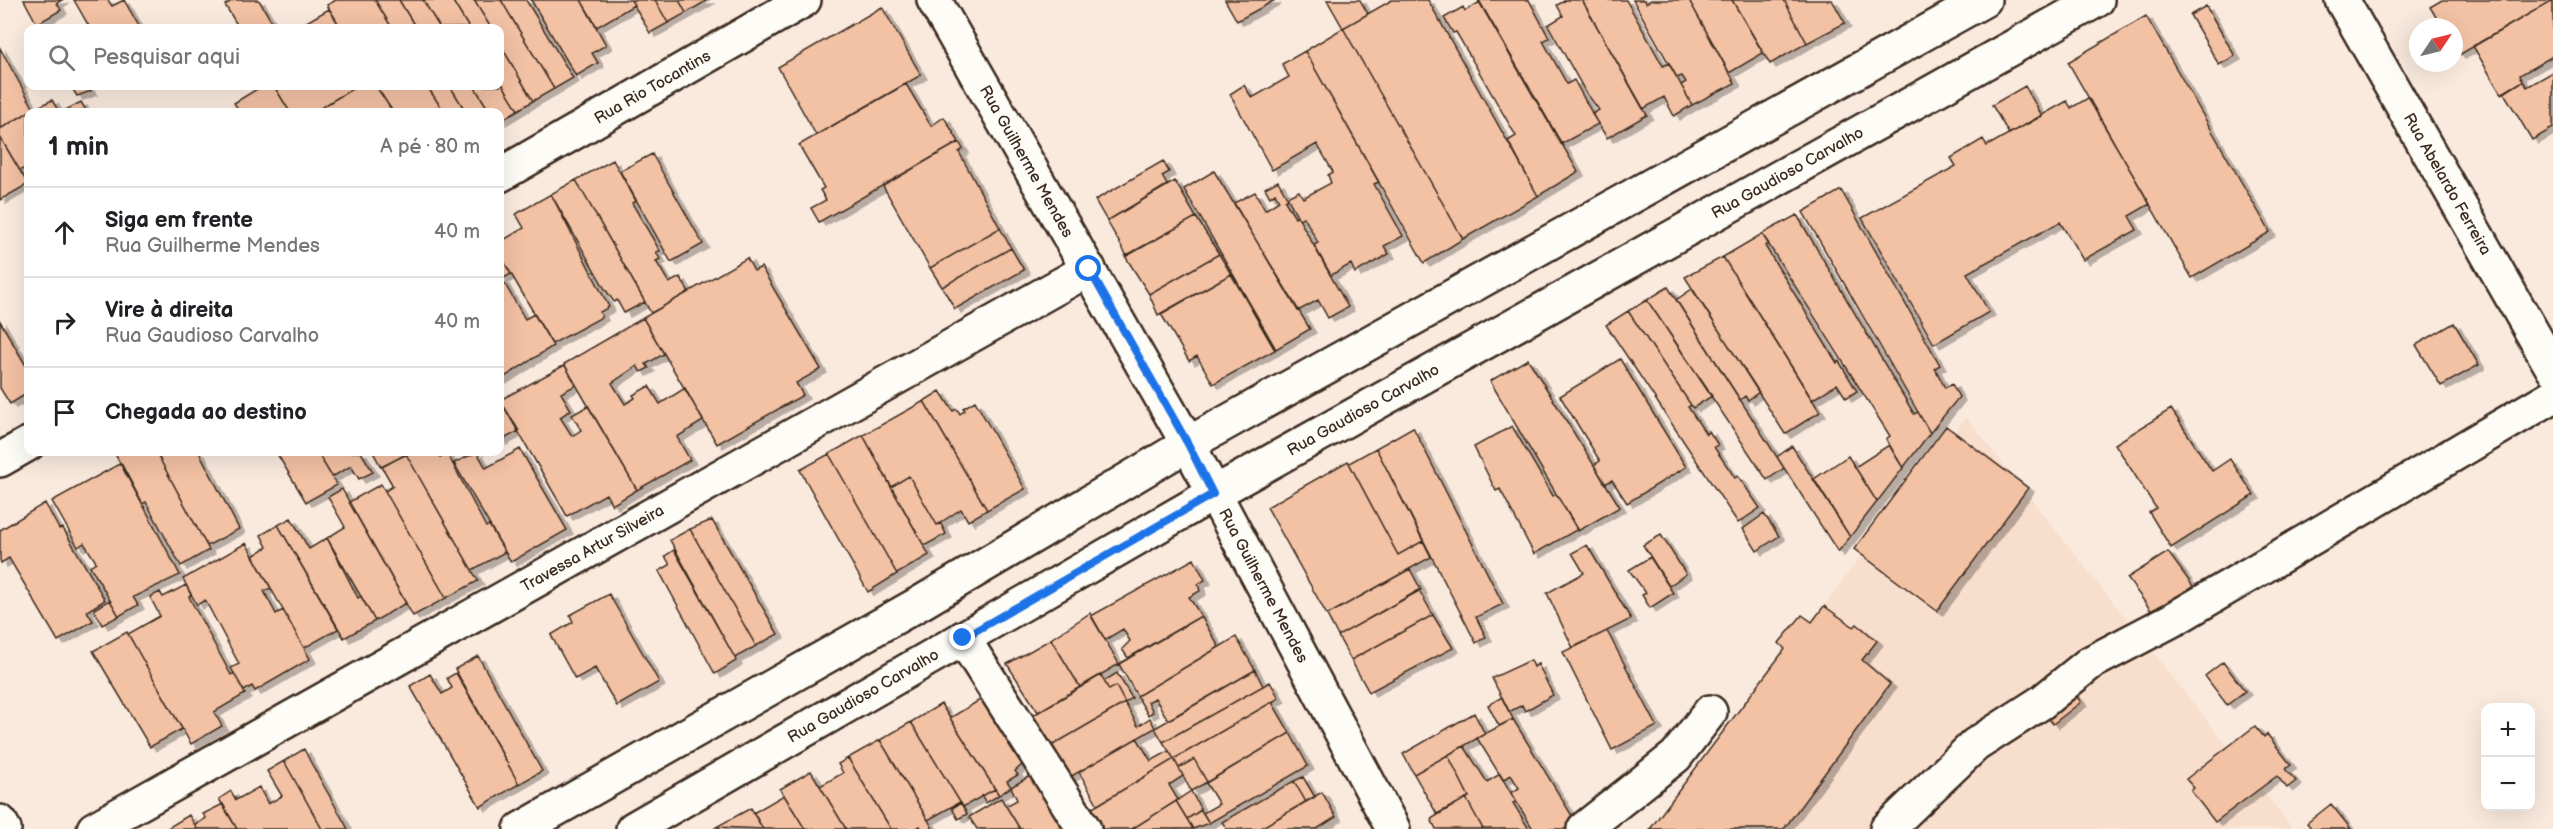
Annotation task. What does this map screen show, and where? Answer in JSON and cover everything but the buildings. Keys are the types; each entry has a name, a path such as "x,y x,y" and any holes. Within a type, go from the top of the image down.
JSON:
{"street":[{"name":"Rua Rio Tocantins","path":"504,173 804,0"},
{"name":"Rua Guilherme Mendes","path":"934,0 1188,444 1393,829"},
{"path":"520,829 922,602 1188,444 1984,0"},
{"name":"Rua Gaudioso Carvalho","path":"633,829 1213,494 2097,0"},
{"name":"Rua Abelardo Ferreira","path":"2342,0 2553,369"},
{"name":"Travessa Artur Silveira","path":"94,829 1089,269"},
{"path":"1887,829 1975,745 2042,702 2090,663 2174,619 2553,396"},
{"path":"0,460 24,446"},
{"path":"963,638 1084,829"},
{"path":"1584,829 1676,756 1710,712"},
{"path":"0,822 4,829"}],"shaded area":[{"path":"1966,417 2293,829 1655,829"}],"route":[{"path":"963,638 1213,494 1188,444 1089,269"}]}
